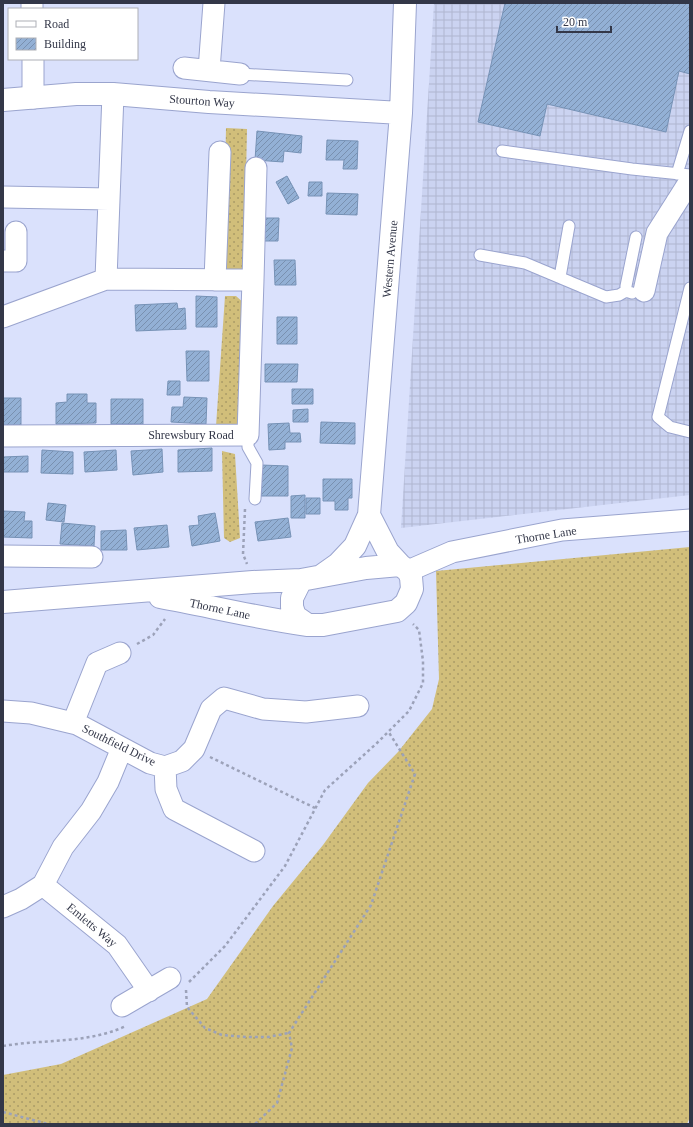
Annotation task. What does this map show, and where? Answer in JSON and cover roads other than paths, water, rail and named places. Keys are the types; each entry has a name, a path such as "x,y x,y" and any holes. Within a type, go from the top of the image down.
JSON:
{"street":[{"path":"209,70 214,3"},
{"name":"Western Avenue","path":"311,578 338,564 355,546 369,515 401,113 405,3"},
{"path":"33,60 33,98"},
{"path":"184,68 240,74"},
{"name":"Stourton Way","path":"3,100 76,94 113,94 209,102 401,113"},
{"path":"106,279 113,94"},
{"path":"215,280 220,152"},
{"name":"Shrewsbury Road","path":"3,436 248,435 256,168"},
{"path":"635,291 657,233 683,178"},
{"path":"3,197 109,198"},
{"path":"3,261 16,261 16,232"},
{"path":"3,317 106,279 253,280"},
{"path":"369,515 388,552 404,568"},
{"name":"Thorne Lane","path":"3,602 311,578 384,566 404,568 452,552 562,530 690,520"},
{"path":"3,556 92,557"},
{"name":"Thorne Lane","path":"133,592 228,610 266,619 308,625 323,625 397,611 406,603 412,590 411,577 404,568"},
{"path":"308,625 295,616 292,607 292,598 311,578"},
{"name":"Southfield Drive","path":"73,723 97,663 120,653"},
{"name":"Southfield Drive","path":"3,712 31,713 77,724 150,763 165,766 182,761 194,749 211,708 224,698 263,709 306,712 358,706"},
{"path":"3,907 21,899 44,885 63,847 91,811 108,782 122,748"},
{"name":"Southfield Drive","path":"165,766 166,789 174,809 254,851"},
{"name":"Emletts Way","path":"44,885 117,945 149,990"},
{"path":"122,1006 149,990 178,982"}],"lane":[{"path":"240,74 347,80"},
{"path":"683,178 690,131"},
{"path":"502,151 632,169 683,178 690,175"},
{"path":"560,277 569,226"},
{"path":"480,255 525,263 606,297 619,296 635,291 629,269 636,237"},
{"path":"690,288 658,417 670,427 690,432"},
{"path":"248,435 248,447 257,463 255,499"}]}
